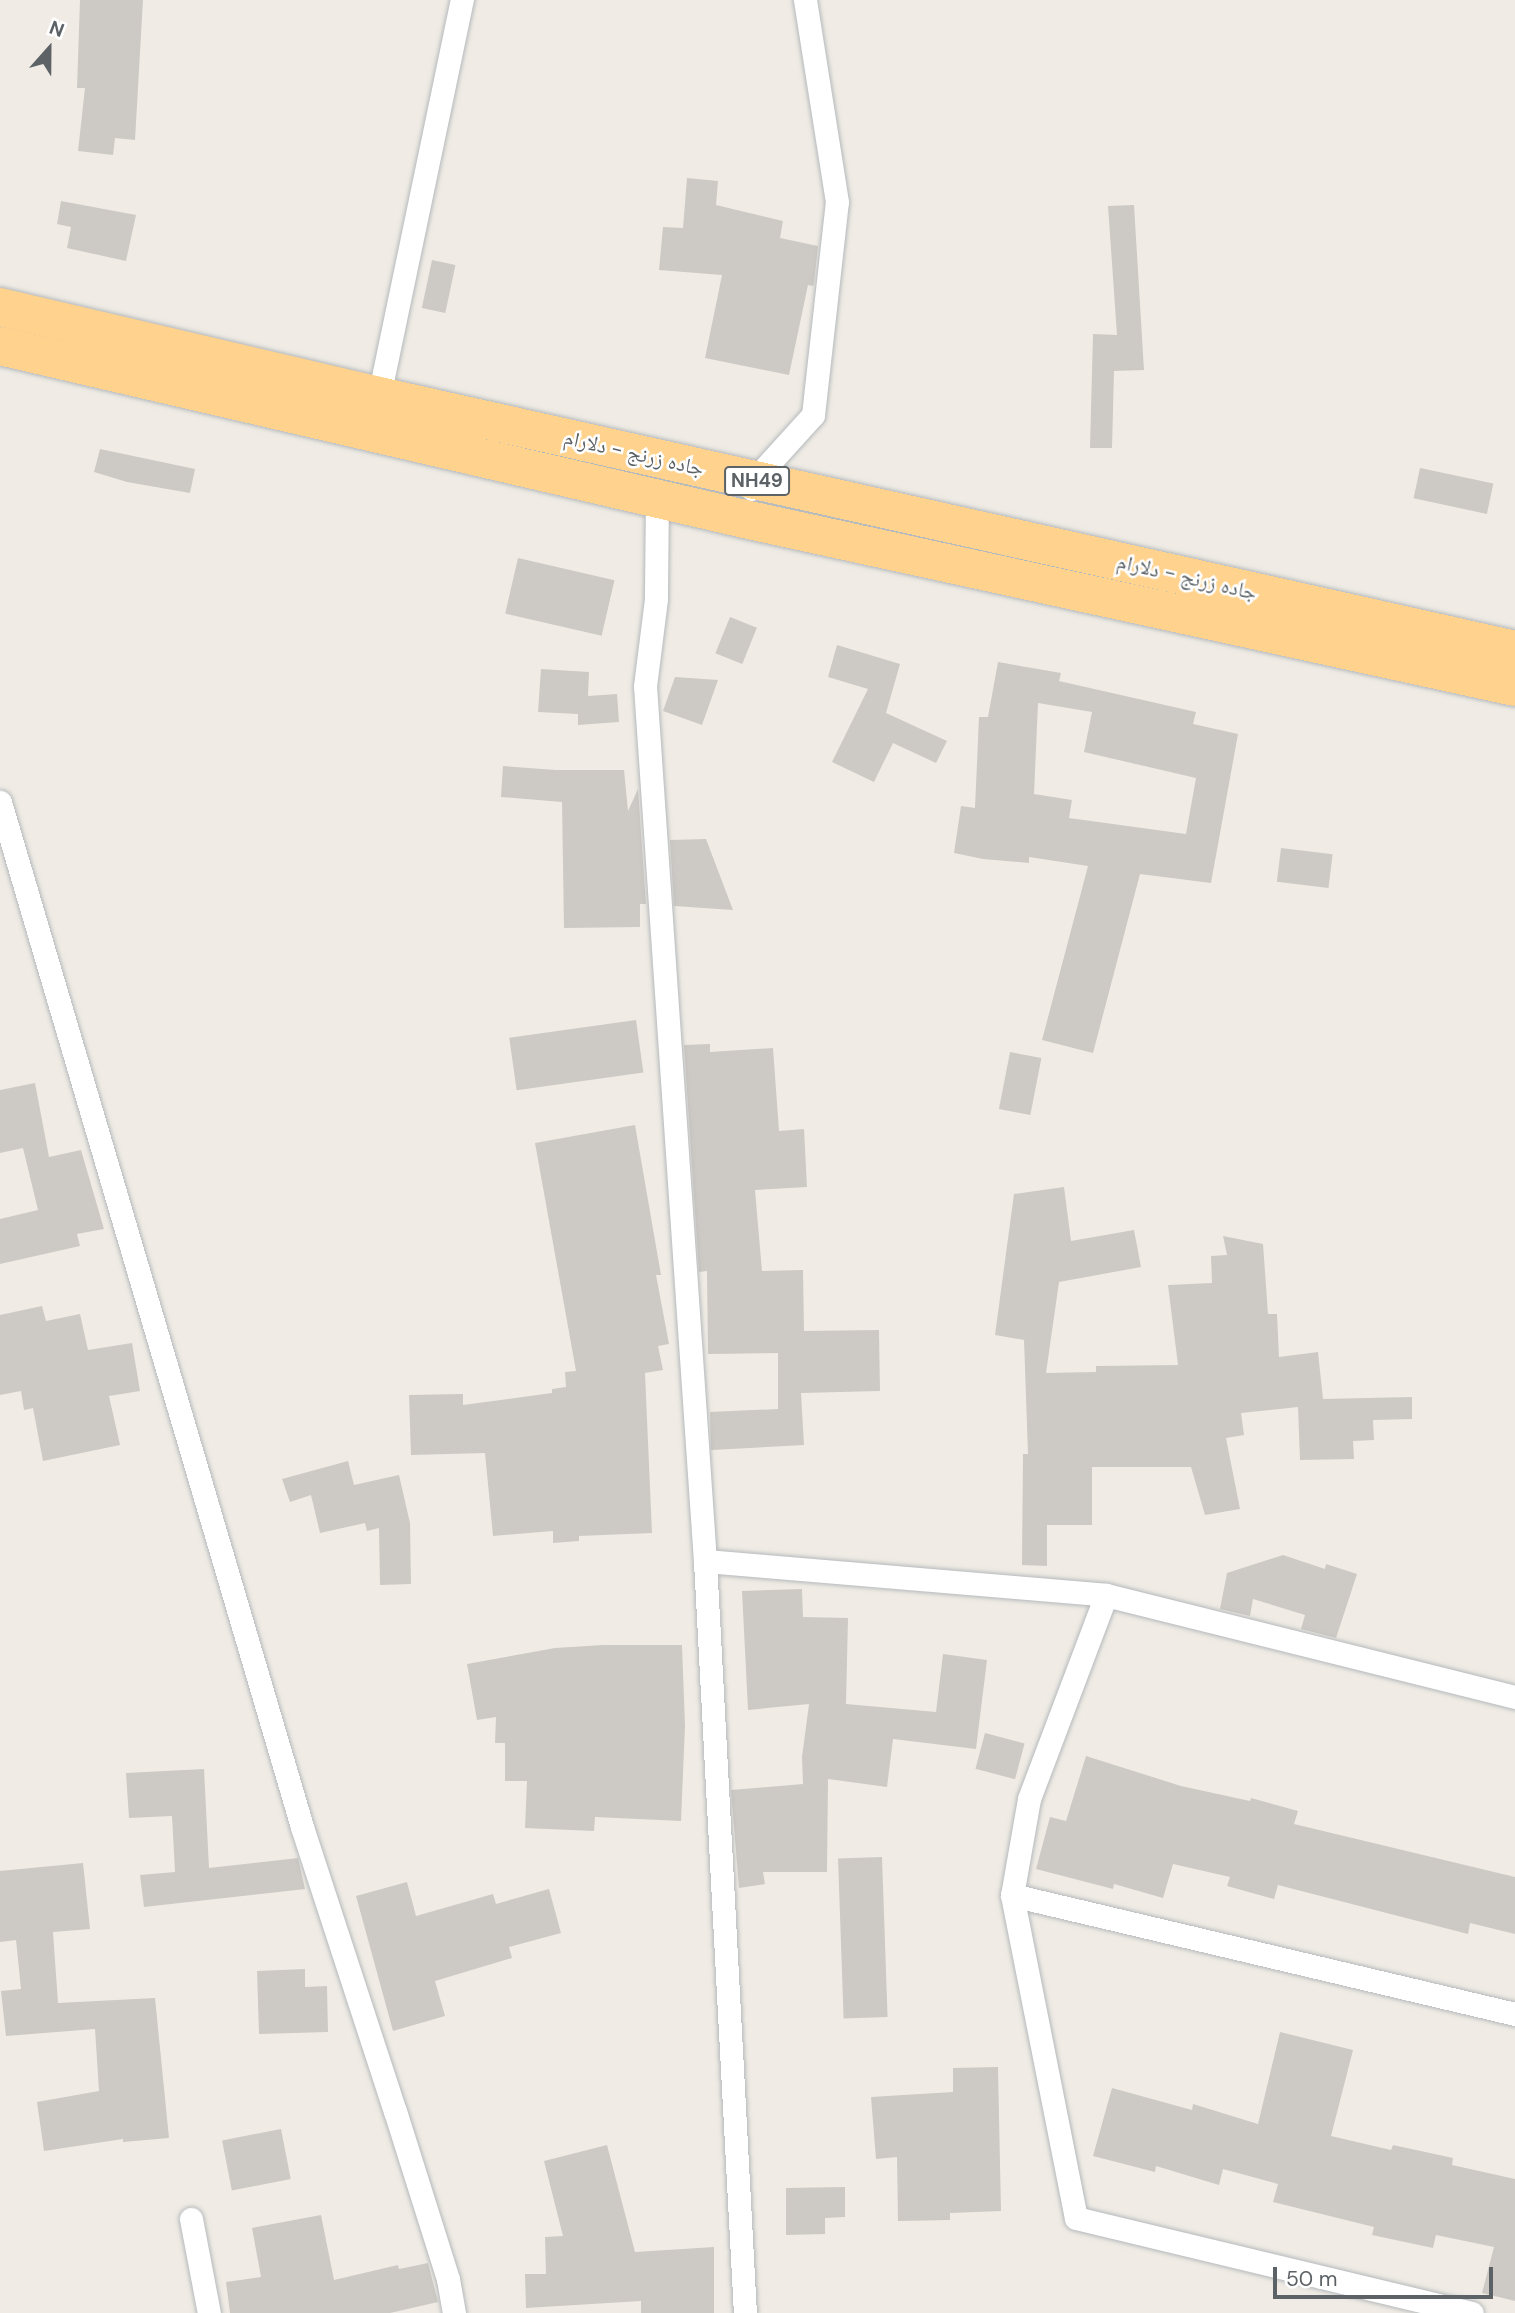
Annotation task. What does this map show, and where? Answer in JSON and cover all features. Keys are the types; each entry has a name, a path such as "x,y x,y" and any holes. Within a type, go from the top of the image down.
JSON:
{"highway":[{"name":"جاده زرنج - دلارام","path":"0,307 379,396 1515,650"},
{"name":"جاده زرنج - دلارام","path":"0,346 657,496 749,520 1515,687"}],"street":[{"path":"379,396 462,0"},
{"path":"749,520 754,480 813,415 836,215 837,202 805,0"},
{"path":"657,496 656,599 645,686 705,1561 745,2313"},
{"path":"0,802 302,1827 396,2111 448,2279 454,2313"},
{"path":"705,1561 1106,1595 1515,1697"},
{"path":"1106,1595 1029,1799 1012,1895 1076,2218 1472,2313"},
{"path":"1012,1895 1515,2014"},
{"path":"191,2219 209,2313"}],"building":[{"path":"80,0 143,0 135,140 115,138 113,155 78,151 85,88 77,88"},
{"path":"687,178 718,181 716,205 783,221 780,238 818,246 814,283 813,286 808,285 789,375 705,358 722,275 659,270 663,227 683,228"},
{"path":"61,201 136,215 126,261 67,248 71,227 57,224"},
{"path":"1134,205 1144,370 1114,371 1112,448 1090,448 1093,334 1117,335 1108,206"},
{"path":"432,260 455,265 445,313 422,308"},
{"path":"100,449 195,469 190,493 127,482 94,472"},
{"path":"1420,468 1493,484 1487,514 1414,498"},
{"path":"518,558 614,580 602,636 505,614"},
{"path":"730,617 757,628 742,664 715,653"},
{"path":"837,645 900,664 886,713 947,741 936,763 893,743 874,782 832,762 868,689 828,677"},
{"path":"998,662 1061,673 1059,681 1196,712 1193,724 1238,734 1211,883 1140,874 1093,1053 1042,1040 1088,866 1029,857 1029,863 983,859 954,853 961,806 975,808 979,717 988,717","holes":["1038,703 1092,712 1084,752 1196,778 1186,834 1069,818 1072,800 1034,794"]},
{"path":"541,669 589,672 588,696 617,694 619,722 578,725 578,714 538,712"},
{"path":"675,677 718,680 702,725 663,711"},
{"path":"503,766 556,770 624,770 628,811 638,789 646,904 640,904 640,927 564,928 562,802 501,797"},
{"path":"706,839 733,910 674,906 670,840"},
{"path":"1281,848 1333,854 1328,888 1277,882"},
{"path":"636,1020 643,1072 517,1090 509,1038"},
{"path":"710,1044 710,1052 773,1048 779,1131 804,1129 807,1187 755,1190 762,1271 803,1270 804,1331 879,1330 880,1391 801,1393 804,1445 711,1450 710,1412 778,1409 778,1353 708,1354 707,1271 699,1272 684,1045"},
{"path":"1010,1052 1041,1058 1030,1115 999,1109"},
{"path":"35,1083 49,1157 81,1150 104,1229 77,1234 80,1246 0,1264 0,1219 38,1210 23,1148 0,1153 0,1090"},
{"path":"635,1125 661,1275 656,1275 669,1344 658,1346 663,1370 645,1373 652,1533 579,1536 579,1541 553,1543 553,1531 493,1536 485,1453 411,1455 409,1395 463,1394 463,1405 552,1393 552,1389 566,1387 565,1372 576,1371 535,1143"},
{"path":"1064,1187 1071,1241 1134,1230 1141,1267 1059,1282 1046,1373 1096,1372 1096,1366 1178,1365 1168,1285 1212,1283 1211,1256 1227,1255 1223,1236 1263,1244 1268,1314 1277,1314 1279,1357 1318,1352 1323,1399 1412,1397 1412,1419 1373,1420 1374,1440 1353,1441 1354,1459 1300,1460 1298,1407 1241,1413 1244,1435 1226,1438 1240,1509 1205,1515 1191,1467 1092,1467 1092,1525 1047,1525 1047,1566 1022,1565 1023,1454 1028,1454 1024,1340 995,1335 1014,1194"},
{"path":"42,1306 46,1321 80,1314 88,1350 132,1343 140,1391 109,1396 120,1445 43,1461 33,1408 24,1410 21,1391 0,1395 0,1315"},
{"path":"348,1461 354,1485 399,1475 410,1523 411,1584 380,1585 379,1528 367,1531 365,1523 320,1533 311,1495 290,1502 282,1479"},
{"path":"1283,1555 1325,1569 1326,1564 1357,1574 1336,1638 1301,1629 1305,1615 1253,1599 1250,1616 1220,1609 1227,1573"},
{"path":"802,1589 803,1617 848,1618 846,1704 936,1712 943,1654 987,1660 976,1749 893,1739 887,1787 828,1779 827,1872 763,1872 765,1884 739,1888 731,1790 803,1784 802,1757 809,1704 748,1710 742,1591"},
{"path":"682,1645 685,1726 681,1821 595,1817 594,1831 525,1828 527,1781 505,1781 505,1743 495,1743 496,1717 477,1720 467,1664 555,1648"},
{"path":"985,1733 1025,1744 1015,1779 975,1769"},
{"path":"1086,1756 1181,1786 1250,1801 1251,1798 1298,1811 1294,1824 1515,1877 1515,1934 1470,1923 1468,1934 1278,1885 1274,1899 1227,1886 1230,1877 1173,1864 1163,1898 1114,1884 1113,1889 1036,1869 1050,1817 1066,1821"},
{"path":"204,1769 209,1868 298,1858 305,1889 144,1907 140,1875 175,1872 172,1816 129,1818 126,1773"},
{"path":"882,1857 888,2017 844,2018 838,1859"},
{"path":"83,1863 90,1929 53,1932 58,2003 155,1998 169,2138 123,2142 123,2139 44,2151 37,2102 99,2091 95,2029 6,2036 1,1991 21,1989 16,1940 0,1942 0,1871"},
{"path":"407,1882 416,1916 493,1894 496,1904 549,1889 561,1933 509,1947 512,1958 435,1981 445,2016 393,2031 356,1896"},
{"path":"305,1969 305,1987 327,1986 328,2032 259,2034 257,1971"},
{"path":"1280,2032 1353,2050 1331,2136 1391,2150 1393,2145 1453,2158 1452,2165 1515,2179 1515,2301 1482,2293 1494,2247 1436,2235 1433,2248 1372,2235 1374,2227 1273,2202 1278,2184 1223,2169 1219,2185 1156,2166 1155,2172 1093,2156 1112,2088 1192,2110 1193,2104 1258,2124"},
{"path":"998,2067 1001,2211 950,2213 950,2220 898,2221 897,2157 876,2159 871,2097 953,2092 953,2068"},
{"path":"281,2129 291,2179 232,2191 222,2140"},
{"path":"607,2145 635,2252 714,2247 714,2313 641,2313 641,2301 526,2308 525,2274 546,2274 545,2237 563,2236 544,2161"},
{"path":"845,2187 845,2217 825,2218 825,2234 786,2235 786,2188"},
{"path":"321,2215 334,2280 398,2265 399,2269 428,2263 438,2302 390,2313 230,2313 226,2282 261,2277 252,2228"}]}
